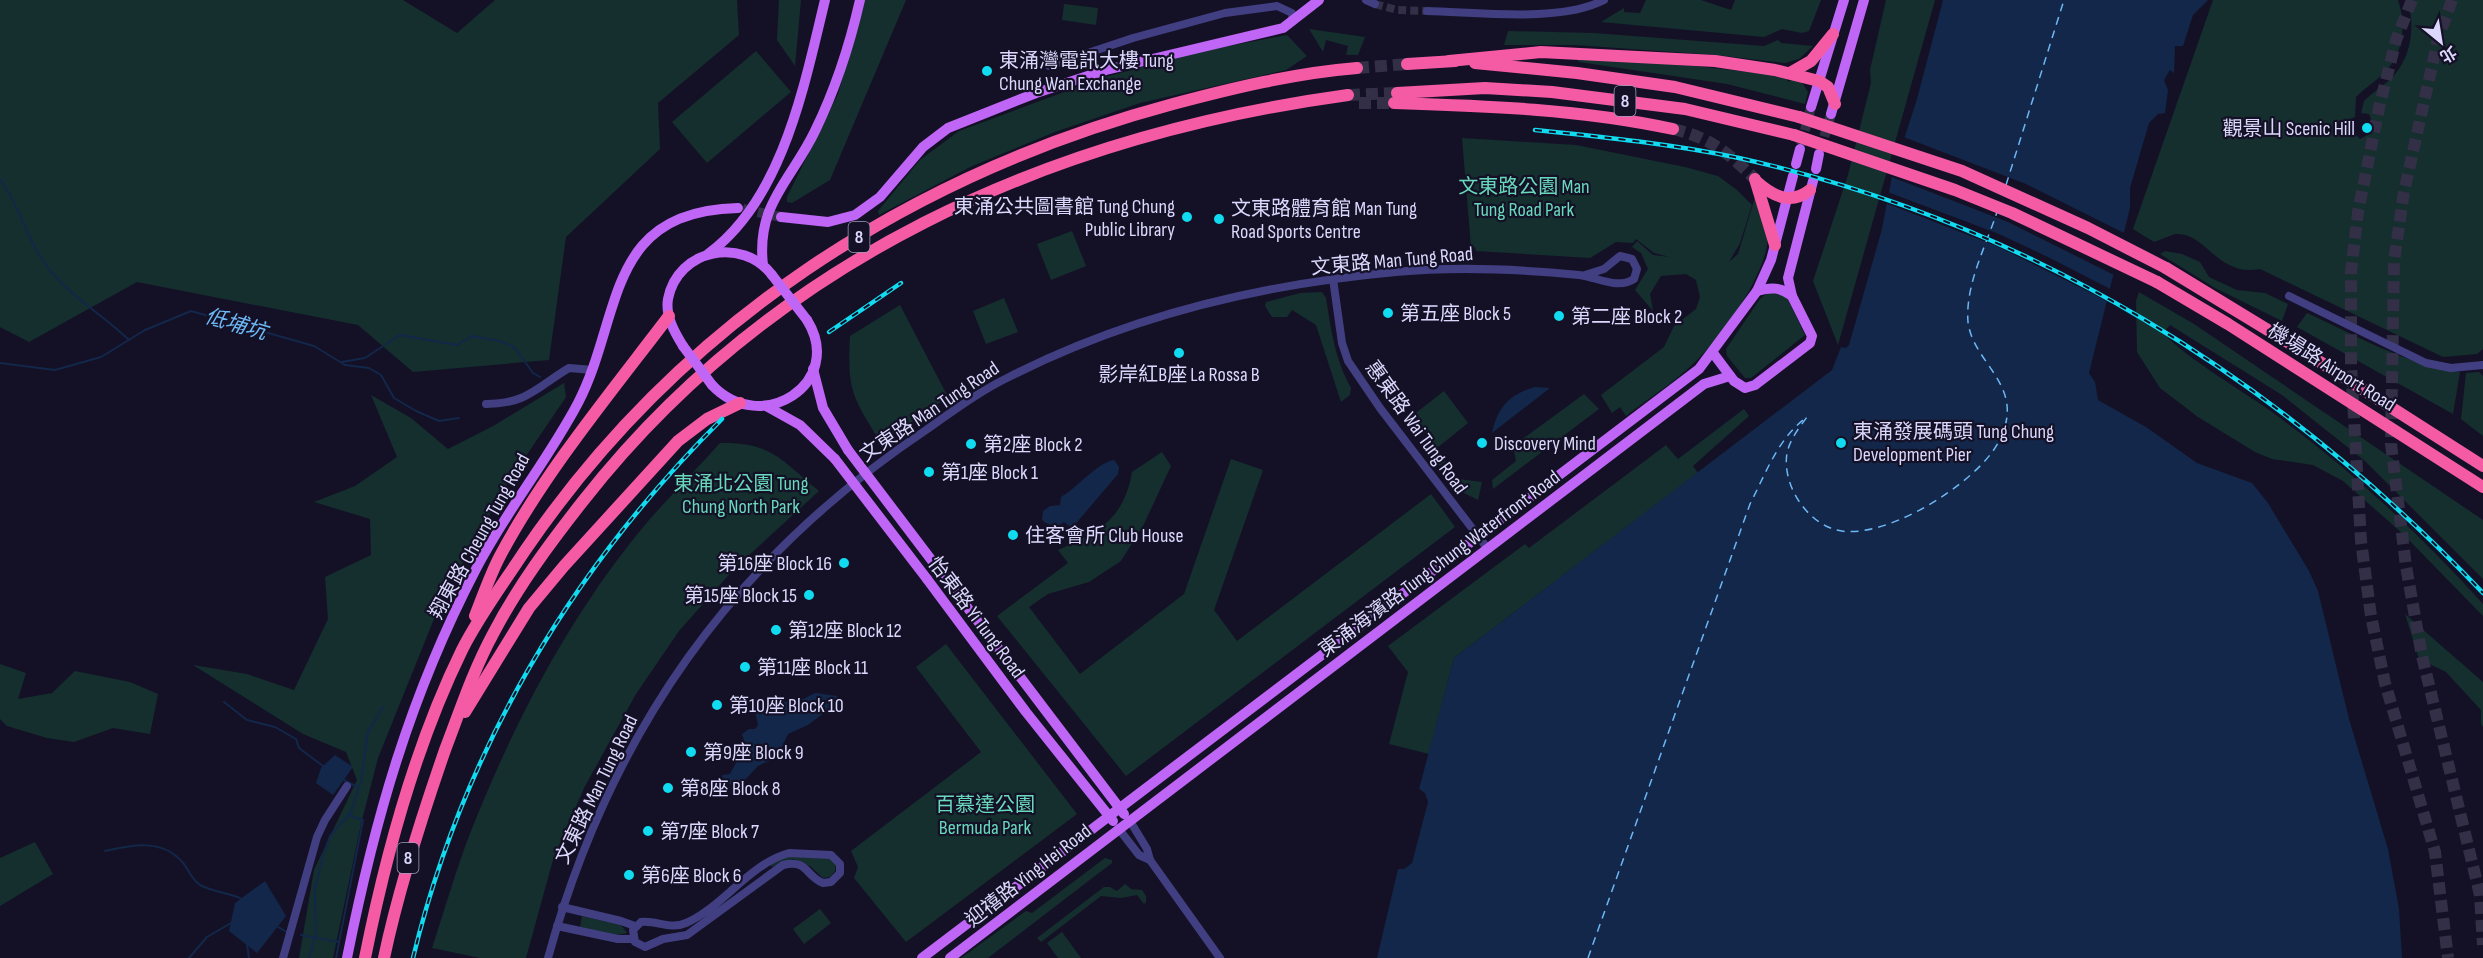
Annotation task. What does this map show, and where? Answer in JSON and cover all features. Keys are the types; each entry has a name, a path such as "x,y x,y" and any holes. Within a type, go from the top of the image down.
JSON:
{"highway":[{"path":"1790,73 1812,61 1833,34"},
{"path":"1449,61 1552,52 1715,61 1790,73 1819,81 1828,87 1833,109"},
{"name":"8","path":"1407,64 1449,61"},
{"name":"機場路 Airport Road","path":"1449,61 1577,73 1675,87 1799,117 1962,171 2078,223 2166,268 2483,466"},
{"name":"8","path":"365,958 382,876 398,820 434,714 463,649 539,530 621,427 703,348 804,272 881,224 953,185 1068,136 1193,99 1322,71 1357,68"},
{"name":"機場路 Airport Road","path":"1673,129 1565,113 1395,98 1485,88 1551,92 1685,109 1794,135 1964,193 2012,213 2157,282 2228,324 2468,478 2483,490"},
{"name":"8","path":"384,958 410,852 469,684 494,631 554,538 615,461 654,417 714,362 762,323 809,290 888,242 966,202 1029,176 1144,137 1201,122 1302,103 1347,99"},
{"path":"1775,246 1756,180 1772,194 1787,199 1800,197 1811,186"},
{"path":"463,649 499,558 512,536 590,421 669,316"},
{"path":"450,738 502,650 539,595 564,566 678,441 707,419 740,403"},
{"path":"2458,449 2483,461"}],"main road":[{"path":"708,254 723,251 740,252 763,265 807,320 816,346 813,369 796,394 785,401 766,406 740,403 724,395 712,385 683,346 669,316 668,299 677,279 690,264 708,254 730,236 746,216 778,158 794,117 825,0"},
{"path":"763,265 761,236 765,218 816,130 845,52 860,0"},
{"path":"1811,108 1844,0"},
{"path":"1833,109 1864,0"},
{"path":"781,217 828,222 846,218 873,204 923,147 948,128 1036,93 1106,69 1208,43 1265,34 1293,21 1315,2"},
{"path":"1796,164 1800,149"},
{"path":"1816,169 1819,154"},
{"name":"東涌海濱路 Tung Chung Waterfront Road","path":"1120,809 1478,536 1682,384 1713,354 1757,291 1775,246 1793,176"},
{"path":"1713,354 1741,387 1750,387 1810,343 1812,336 1792,297 1788,272 1801,236 1811,186"},
{"name":"翔東路 Cheung Tung Road","path":"347,958 377,820 403,736 423,683 477,567 528,481 568,420 592,370 614,296 630,262 664,228 682,218 701,211 738,208"},
{"path":"1757,291 1776,288 1784,290 1792,297"},
{"name":"怡東路 Yi Tung Road","path":"813,369 823,408 848,450 1130,821"},
{"name":"東涌海濱路 Tung Chung Waterfront Road","path":"1130,821 1704,384 1730,376"},
{"name":"怡東路 Yi Tung Road","path":"766,406 796,422 835,459 1026,712 1118,828"},
{"name":"迎禧路 Ying Hei Road","path":"922,958 1120,809"},
{"name":"迎禧路 Ying Hei Road","path":"950,958 1130,821"}],"street":[{"path":"1366,0 1375,4"},
{"path":"1427,11 1550,12 1576,10 1605,0"},
{"path":"1049,66 1133,38 1226,13 1277,6 1292,13 1293,21"},
{"name":"文東路 Man Tung Road","path":"548,958 562,907 577,865 616,777 641,729 693,646 736,596 829,500 903,444 980,393 1064,351 1177,311 1254,292 1333,279 1468,267 1585,275 1628,283 1635,276 1636,265 1629,258 1620,256 1604,269 1585,275"},
{"name":"惠東路 Wai Tung Road","path":"1333,279 1342,343 1348,361 1380,408 1488,549"},
{"path":"2289,296 2426,363 2451,368 2483,365"},
{"path":"486,404 513,403 527,398 569,368 592,370"},
{"path":"283,958 318,837 325,820 347,786"},
{"name":"怡東路 Yi Tung Road","path":"1130,821 1147,849 1150,860 1220,958"},
{"name":"怡東路 Yi Tung Road","path":"1118,828 1138,855 1150,860"},
{"path":"789,853 828,854 834,856 840,864 838,876 826,883 817,880 801,864 793,862 783,865 687,935 656,941 645,947 638,945 633,939 635,926 641,922 662,926 684,924 780,856 789,853"},
{"path":"562,907 635,926"},
{"path":"652,923 657,929 656,941"},
{"path":"557,926 618,939 633,939"}],"green space":[{"path":"0,0 403,0 457,33 495,0 737,0 739,35 658,103 660,149 566,237 549,360 413,372 358,325 137,282 29,342 0,327"},
{"path":"779,0 801,0 795,66 777,40"},
{"path":"865,0 906,0 830,180 792,203 787,202 787,197 838,94"},
{"path":"1646,0 1701,0 1731,10 1735,0 1821,0 1809,31 1802,33 1782,29 1764,37 1601,22 1624,8 1624,12 1640,13"},
{"path":"1886,0 1935,0 1838,345 1813,281 1848,175 1871,83 1870,70"},
{"path":"2213,0 2398,0 2402,30 2395,59 2382,75 2356,97 2355,117 2343,122 2360,139 2369,134 2373,125 2369,114 2361,113 2364,101 2394,75 2406,56 2411,34 2407,0 2483,0 2483,349 2477,354 2443,357 2260,269 2245,270 2233,267 2187,236 2176,234 2154,242 2133,229"},
{"path":"1064,4 1098,8 1096,25 1062,20"},
{"path":"1309,29 1365,37 1358,55 1346,55 1348,46 1326,40 1323,52"},
{"path":"1508,31 1594,33 1764,46 1778,40 1781,43 1813,46 1799,59 1785,63 1716,55 1575,45 1504,45"},
{"path":"1287,35 1307,56 1286,70 1140,103 1055,132 970,167 879,215 878,211 920,160 959,131 1102,78 1192,53"},
{"path":"756,51 791,92 707,163 672,122"},
{"path":"1579,58 1676,64 1786,76 1788,82 1794,79 1801,81 1808,92 1805,104 1727,84 1579,62 1577,60"},
{"name":"文東路公園 Man Tung Road Park","path":"1462,138 1576,145 1718,176 1752,205 1740,243 1729,262 1738,254 1755,197 1768,231 1767,247 1762,264 1743,301 1706,351 1670,383 1626,416 1620,407 1612,413 1601,395 1664,347 1674,326 1696,309 1700,297 1696,280 1686,274 1661,276 1650,294 1653,311 1635,290 1648,269 1641,253 1632,247 1637,241 1653,255 1670,257 1654,253 1636,239 1633,243 1616,242 1590,258 1476,251 1475,247 1471,247"},
{"path":"1072,231 1086,266 1051,280 1037,244"},
{"path":"2165,251 2182,254 2200,262 2209,277 2237,290 2265,293 2288,304 2282,321 2215,288 2160,254"},
{"path":"1322,292 1326,298 1337,355 1351,388 1350,395 1341,402 1316,325 1292,310 1287,317 1272,317 1265,306 1266,302 1300,293"},
{"path":"1775,292 1787,297 1805,335 1751,378 1745,378 1727,356 1726,349 1760,299 1767,293"},
{"path":"2139,292 2194,324 2483,520 2483,579 2365,461 2282,395 2170,325 2164,332 2193,359 2292,427 2378,498 2483,604 2483,616 2402,533 2343,481 2313,465 2272,459 2255,452 2198,417 2160,388 2137,352 2136,301"},
{"path":"1004,298 1018,332 986,344 973,311"},
{"path":"900,305 948,397 881,443 854,393 850,370 850,336"},
{"path":"2307,313 2401,356 2460,372 2453,414 2297,327"},
{"path":"2479,372 2483,376 2483,436 2461,419 2466,373"},
{"path":"564,383 566,397 509,481 442,599 378,758 361,824 333,958 299,958 314,870 357,780 346,752 303,734 193,665 247,674 294,690 328,619 325,577 371,555 370,519 314,502 355,486 397,457 371,395 411,418 448,449 493,426"},
{"path":"1444,391 1468,423 1437,448 1412,416"},
{"path":"1584,394 1599,409 1493,489 1492,480 1516,461 1513,446"},
{"path":"1744,409 1749,416 1693,466 1698,473 1454,658 1429,754 1389,744 1408,672 1388,646 1525,544 1529,548 1666,445 1678,459"},
{"name":"東涌北公園 Tung Chung North Park","path":"720,443 752,446 775,455 819,491 734,569 679,631 636,694 584,788 553,860 526,958 480,958 432,948 460,860 488,790 526,708 570,629 621,555 649,520"},
{"path":"1162,452 1171,466 1143,526 1121,561 1089,582 1048,594 1029,607 1080,674 1184,594 1231,459 1263,470 1214,610 1237,641 1431,494 1455,527 1126,776 997,616 1068,563 1058,550 1086,537 1107,522 1123,501 1132,472"},
{"path":"1442,457 1459,479 1482,482 1478,500 1458,490 1436,461"},
{"path":"2405,614 2483,682 2483,727 2481,710 2446,672 2419,659"},
{"name":"百慕達公園 Bermuda Park","path":"946,644 1077,814 906,942 854,878 858,867 851,851 981,752 916,667"},
{"path":"0,664 26,673 18,699 52,693 75,671 130,682 158,694 150,734 113,728 74,742 47,738 7,726 0,719"},
{"path":"35,842 53,874 0,906 0,858"},
{"path":"827,857 836,864 835,871 830,877 823,878 810,866 793,859 772,867 770,865 781,858"},
{"path":"1105,858 1112,860 1112,863 988,958 961,958 1026,911 1032,913"},
{"path":"1125,884 1131,889 1142,890 1146,896 1146,902 1144,904 1137,895 1121,898 1101,896 1041,942 1037,938 1104,887 1117,891"},
{"path":"820,909 831,923 804,944 793,929"},
{"path":"582,916 621,925 627,933 618,935 580,927"},
{"path":"1062,932 1081,958 1058,958 1047,943"}],"water":[{"path":"1943,0 2208,0 2193,15 2183,46 2175,46 2174,73 2170,70 2164,80 2168,90 2165,113 2158,114 2149,123 2130,188 2130,208 2089,373 2095,382 2098,400 2146,427 2197,463 2252,483 2268,503 2309,571 2318,591 2349,719 2388,849 2399,909 2402,958 1377,958 1398,869 1404,869 1412,863 1428,802 1425,793 1419,789 1454,658 1832,370 1841,347 1846,348 1849,345 1882,229 1892,176 1917,99"},
{"path":"1535,387 1550,388 1492,433 1497,416 1506,403 1518,394"},
{"path":"1114,460 1119,467 1118,474 1072,528 1064,522 1053,526 1042,520 1043,511 1050,506 1060,505 1061,497 1101,465"},
{"path":"816,693 837,696 839,702 808,725 788,734 777,757 758,766 744,781 734,787 723,779 722,775 730,774 740,755 747,750 742,734 749,729 755,729 758,725 755,712 761,702 771,700 796,702"},
{"path":"335,755 353,767 333,795 316,783 321,768"},
{"path":"265,881 286,916 257,953 229,931 235,903"}],"pier":[{"path":"1901,136 2026,184 2126,234 2116,276 2008,222 1889,176"},
{"path":"1885,191 1999,234 2052,259 2112,290 2109,302 1999,247 1883,202"}],"waterway":[{"path":"0,179 49,269 77,297 129,340"},
{"name":"低埔坑","path":"0,363 55,370 101,357 145,330 191,311 314,346 345,365 369,368 381,375 394,398 416,411 439,421 459,418"},
{"path":"341,362 365,358 400,335 457,345 472,336 500,341 515,348 533,373 540,377"},
{"path":"224,702 247,720 275,727 296,739 299,748 323,766"},
{"path":"316,938 315,889 323,856 330,836 351,812 361,781 368,732 383,707"},
{"path":"344,780 357,787"},
{"path":"336,958 363,820 348,815"},
{"path":"105,851 146,845 166,850 183,863 200,885 240,898"},
{"path":"189,958 207,937 231,923"},
{"path":"278,927 287,932"},
{"path":"301,935 339,942"},
{"path":"309,958 315,938"},
{"path":"247,945 249,958"}],"ferry route":[{"path":"2006,185 2064,0"},
{"path":"1588,958 1750,504 1788,435 1807,417 1793,438 1787,453 1788,476 1797,498 1804,508 1822,524 1833,529 1852,532 1900,520 1924,507 1969,476 1998,443 2006,423 2007,406 2003,391 1979,351 1968,322 1973,280 1997,212"}],"tunnel":[{"path":"2412,0 2396,40 2379,108 2358,212 2351,272 2351,365 2361,541 2371,616 2385,683 2435,852 2448,958"},
{"path":"2452,0 2438,39 2404,192 2394,261 2391,444 2406,566 2422,656 2480,895 2483,945"},
{"path":"1375,4 1397,10 1427,11"},
{"path":"1357,68 1407,64"},
{"path":"1348,95 1397,93"},
{"path":"1359,103 1394,103"},
{"path":"1801,145 1811,107"},
{"path":"1820,151 1831,114"},
{"path":"1673,129 1698,137 1718,147 1755,179"},
{"path":"743,209 781,217"}],"railway":[{"path":"1535,130 1637,141 1739,158 1846,187 1950,223 2049,268 2144,319 2234,378 2321,443 2404,515 2483,593"},
{"path":"829,332 901,283"},
{"path":"413,958 434,882 461,808 493,736 530,667 571,601 617,537 667,477 722,419"}],"place":[{"name":"東涌灣電訊大樓 Tung Chung Wan Exchange","path":"987,71"},
{"name":"觀景山 Scenic Hill","path":"2367,128"},
{"name":"東涌公共圖書館 Tung Chung Public Library","path":"1187,217"},
{"name":"文東路體育館 Man Tung Road Sports Centre","path":"1219,219"},
{"name":"第五座 Block 5","path":"1388,313"},
{"name":"第二座 Block 2","path":"1559,316"},
{"name":"影岸紅B座 La Rossa B","path":"1179,353"},
{"name":"Discovery Mind","path":"1482,443"},
{"name":"東涌發展碼頭 Tung Chung Development Pier","path":"1841,443"},
{"name":"第2座 Block 2","path":"971,444"},
{"name":"第1座 Block 1","path":"929,472"},
{"name":"住客會所 Club House","path":"1013,535"},
{"name":"第16座 Block 16","path":"844,563"},
{"name":"第15座 Block 15","path":"809,595"},
{"name":"第12座 Block 12","path":"776,630"},
{"name":"第11座 Block 11","path":"745,667"},
{"name":"第10座 Block 10","path":"717,705"},
{"name":"第9座 Block 9","path":"691,752"},
{"name":"第8座 Block 8","path":"668,788"},
{"name":"第7座 Block 7","path":"648,831"},
{"name":"第6座 Block 6","path":"629,875"}]}
